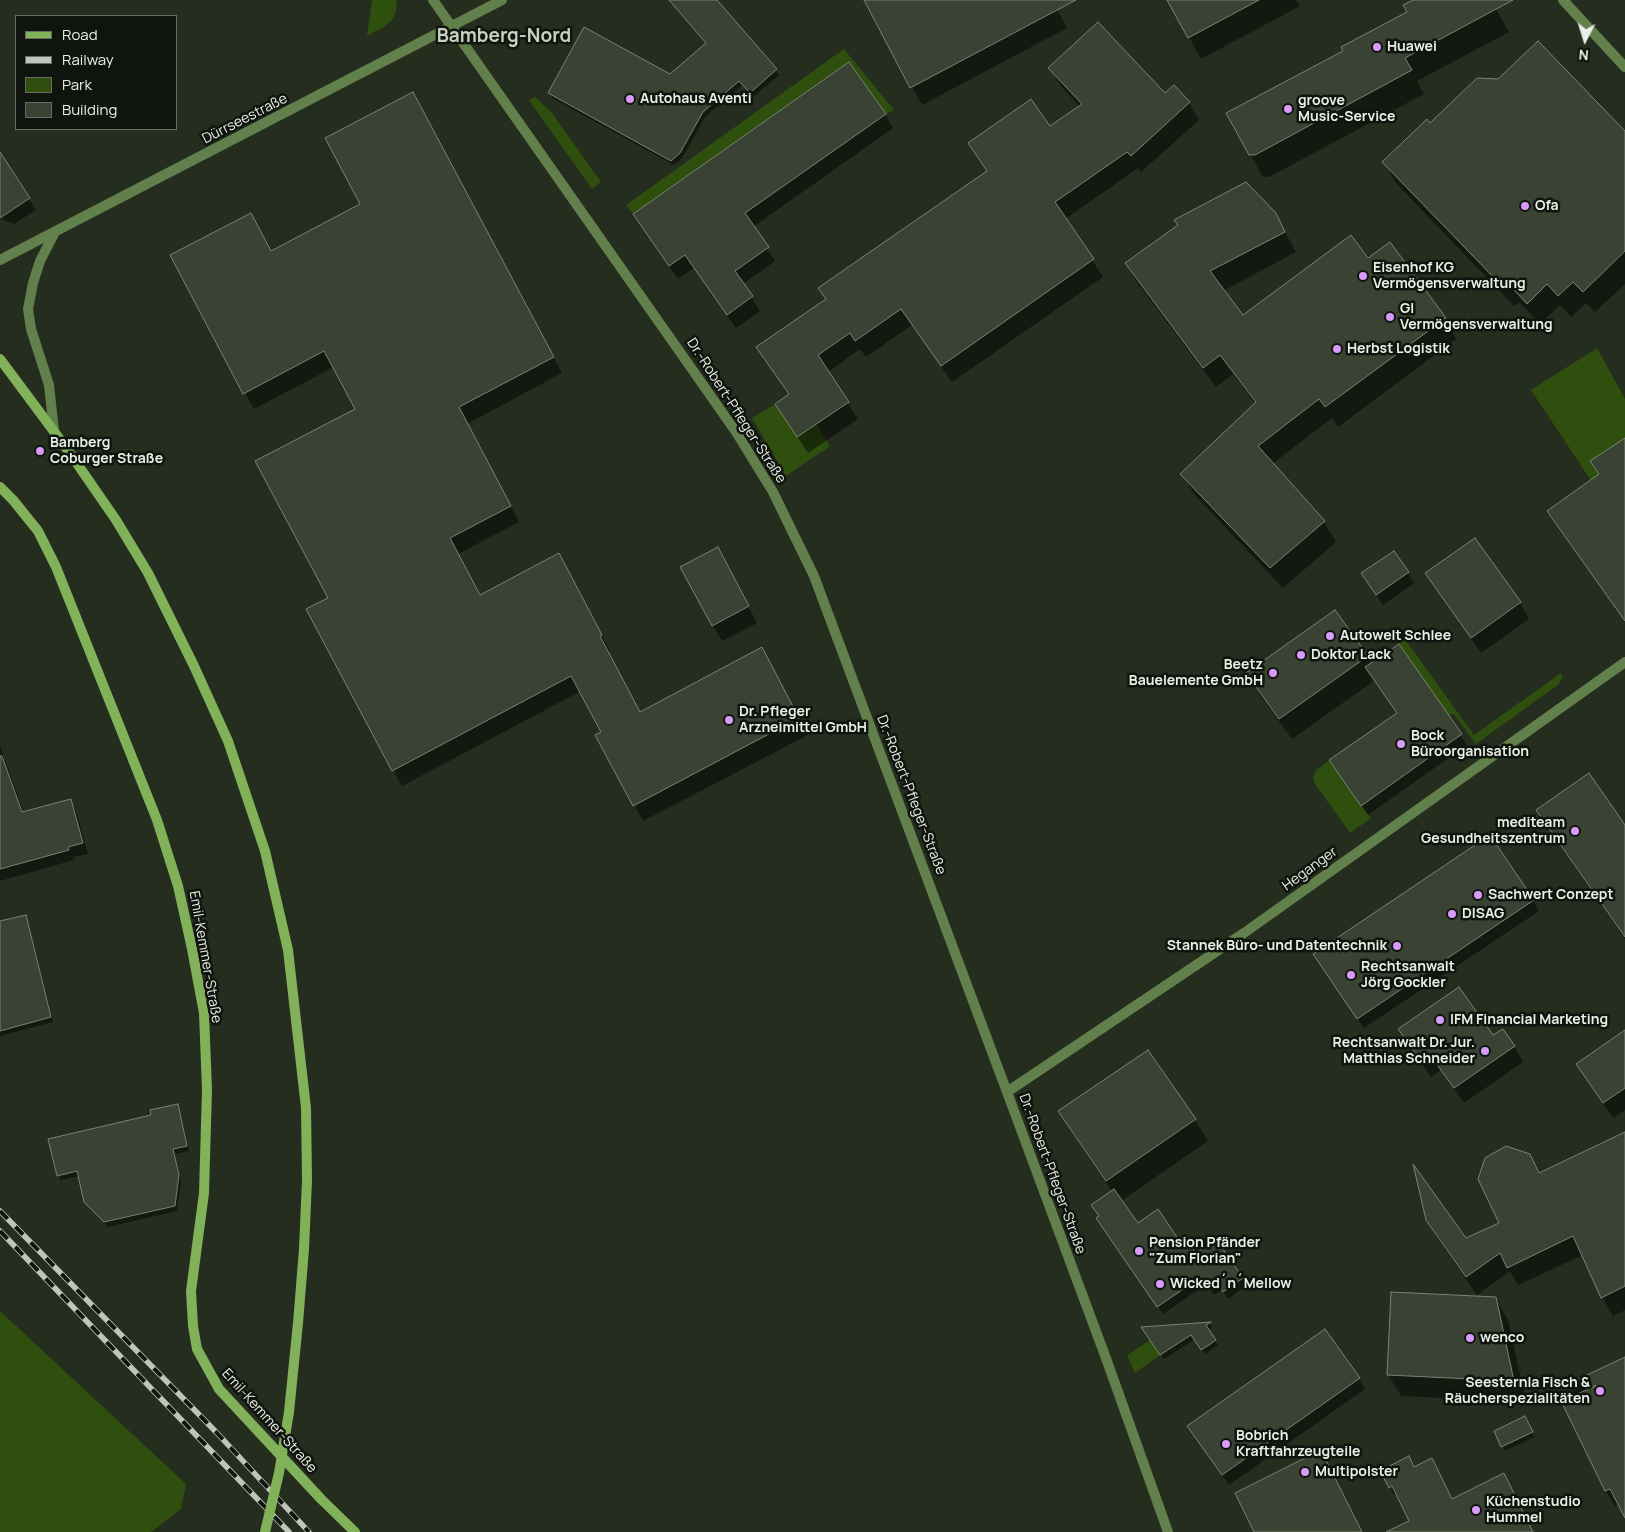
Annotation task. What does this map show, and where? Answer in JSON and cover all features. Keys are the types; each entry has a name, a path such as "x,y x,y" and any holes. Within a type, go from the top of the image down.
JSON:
{"main road":[{"path":"0,359 54,431 116,520 148,573 194,666 228,741 239,772 264,851 288,950 306,1108 307,1180 298,1323 288,1412 279,1474 265,1532"},
{"name":"Emil-Kemmer-Straße","path":"0,487 38,531 56,567 157,820 178,886 204,1014 207,1090 204,1193 191,1292 193,1326 197,1349 219,1389 321,1499 355,1532"}],"street":[{"name":"Dr.-Robert-Pfleger-Straße","path":"433,0 736,432 773,492 814,576 1107,1361 1168,1532"},
{"name":"Dürrseestraße","path":"0,260 54,234 502,0"},
{"path":"1563,0 1625,66"},
{"path":"54,234 40,261 28,309 31,329 49,385 54,431"},
{"name":"Heganger","path":"1007,1092 1267,917 1625,662"}],"green space":[{"path":"372,0 397,0 396,12 391,21 384,27 367,36"},
{"path":"844,49 894,110 886,114 849,62 633,214 626,205"},
{"path":"535,97 552,113 601,182 592,189 529,100"},
{"path":"1597,348 1625,399 1625,438 1591,461 1625,511 1625,532 1531,390"},
{"path":"775,404 816,424 830,446 786,476 752,418"},
{"path":"1405,639 1474,735 1561,673 1563,677 1558,685 1476,744 1454,714 1448,715 1399,644"},
{"path":"1329,761 1371,818 1350,833 1313,779 1316,770"},
{"path":"0,1311 186,1484 181,1509 151,1532 0,1532"},
{"path":"1150,1340 1160,1355 1135,1373 1127,1355"}],"building":[{"path":"669,0 717,0 777,69 750,93 739,81 703,112 680,153 671,161 548,93 584,27 670,74 706,43"},
{"path":"864,0 1076,0 910,88"},
{"path":"1167,0 1259,0 1188,38"},
{"path":"1413,0 1513,0 1405,58 1412,70 1255,155 1249,155 1226,113 1343,51 1341,47 1407,12 1403,5"},
{"path":"1098,22 1165,93 1174,85 1190,102 1131,156 1127,152 1055,202 1094,259 941,366 901,309 855,341 850,333 818,355 849,402 797,437 775,404 789,394 756,347 826,299 818,288 987,171 968,143 1031,99 1050,126 1082,104 1048,68"},
{"name":"Ofa","path":"1538,41 1625,131 1625,251 1583,292 1573,282 1558,296 1547,284 1527,304 1506,281 1501,285 1382,162 1427,119 1430,123 1477,78 1498,79"},
{"path":"849,62 886,114 745,213 769,247 735,271 753,296 727,315 685,255 669,266 633,214"},
{"path":"413,92 554,357 459,407 511,506 450,538 480,595 559,553 640,712 762,647 799,718 633,806 595,735 601,732 571,676 392,771 306,609 328,598 255,461 355,409 324,351 243,394 170,255 251,213 271,251 360,204 325,138"},
{"path":"0,152 30,198 0,218"},
{"path":"1246,182 1276,213 1285,232 1210,271 1243,315 1351,235 1368,258 1390,242 1446,318 1325,407 1319,399 1258,446 1325,521 1270,568 1180,474 1256,402 1220,355 1203,368 1125,263 1178,225 1174,220"},
{"path":"1625,438 1625,621 1547,511 1599,474 1590,461"},
{"path":"1475,538 1521,602 1471,638 1425,573"},
{"path":"718,547 749,606 712,626 680,567"},
{"path":"1394,551 1409,572 1376,595 1361,573"},
{"path":"1335,610 1368,656 1279,719 1246,673"},
{"path":"1399,644 1462,734 1361,806 1329,760 1397,713 1365,667"},
{"path":"0,756 2,756 22,812 71,799 83,843 68,847 69,850 0,869"},
{"path":"1589,773 1625,825 1625,937 1536,810"},
{"path":"1490,835 1534,900 1357,1019 1313,954"},
{"path":"26,915 51,1017 0,1031 0,921"},
{"path":"1459,987 1493,1035 1503,1029 1515,1046 1454,1088 1430,1055 1421,1061 1398,1029"},
{"path":"1625,1030 1625,1088 1603,1103 1576,1064"},
{"path":"1148,1050 1196,1119 1106,1181 1058,1111"},
{"path":"178,1104 187,1146 173,1149 179,1175 175,1206 104,1222 84,1202 77,1171 57,1176 48,1139 151,1115 150,1110"},
{"path":"1625,1132 1625,1286 1601,1298 1573,1236 1507,1268 1500,1253 1466,1277 1426,1220 1413,1164 1466,1238 1499,1223 1478,1179 1485,1158 1506,1146 1530,1154 1539,1173"},
{"path":"1114,1189 1138,1223 1158,1209 1181,1243 1186,1240 1196,1253 1216,1239 1243,1278 1223,1292 1216,1283 1209,1288 1201,1277 1157,1307 1096,1218 1099,1216 1091,1205"},
{"path":"1391,1292 1496,1297 1514,1381 1387,1375"},
{"path":"1211,1322 1206,1325 1216,1340 1209,1345 1201,1350 1191,1335 1160,1355 1141,1327"},
{"path":"1325,1329 1360,1378 1222,1475 1187,1426"},
{"path":"1625,1357 1625,1518 1610,1489 1605,1491 1561,1401 1596,1386 1568,1384"},
{"path":"1525,1416 1533,1432 1501,1447 1494,1431"},
{"name":"Multipolster","path":"1321,1450 1362,1532 1254,1532 1235,1493"},
{"name":"Küchenstudio Hummel","path":"1409,1456 1414,1467 1432,1458 1452,1499 1504,1473 1533,1532 1386,1532 1409,1521 1392,1486 1389,1488 1380,1471"}],"railway":[{"path":"0,1211 217,1433 309,1532"},
{"path":"0,1231 289,1532"}],"place":[{"name":"Huawei","path":"1377,47"},
{"name":"Autohaus Aventi","path":"630,99"},
{"name":"groove Music-Service","path":"1288,109"},
{"name":"Ofa","path":"1525,206"},
{"name":"Eisenhof KG Vermögensverwaltung","path":"1363,276"},
{"name":"GI Vermögensverwaltung","path":"1390,317"},
{"name":"Herbst Logistik","path":"1337,349"},
{"name":"Bamberg Coburger Straße","path":"40,451"},
{"name":"Autowelt Schlee","path":"1330,636"},
{"name":"Doktor Lack","path":"1301,655"},
{"name":"Beetz Bauelemente GmbH","path":"1273,673"},
{"name":"Dr. Pfleger Arzneimittel GmbH","path":"729,720"},
{"name":"Bock Büroorganisation","path":"1401,744"},
{"name":"mediteam Gesundheitszentrum","path":"1575,831"},
{"name":"Sachwert Conzept","path":"1478,895"},
{"name":"DISAG","path":"1452,914"},
{"name":"Stannek Büro- und Datentechnik","path":"1397,946"},
{"name":"Rechtsanwalt Jörg Gockler","path":"1351,975"},
{"name":"IFM Financial Marketing","path":"1440,1020"},
{"name":"Rechtsanwalt Dr. Jur. Matthias Schneider","path":"1485,1051"},
{"name":"Pension Pfänder \"Zum Florian\"","path":"1139,1251"},
{"name":"Wicked´n´Mellow","path":"1160,1284"},
{"name":"wenco","path":"1470,1338"},
{"name":"Seesternla Fisch & Räucherspezialitäten","path":"1600,1391"},
{"name":"Bobrich Kraftfahrzeugteile","path":"1226,1444"},
{"name":"Multipolster","path":"1305,1472"},
{"name":"Küchenstudio Hummel","path":"1476,1510"}],"district":[{"name":"Bamberg-Nord","path":"504,37"}]}
